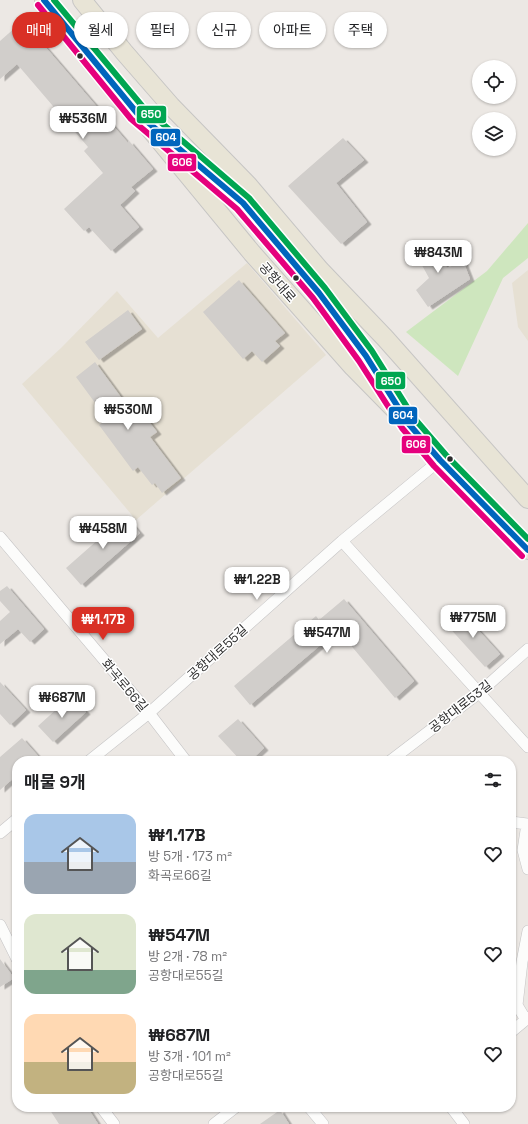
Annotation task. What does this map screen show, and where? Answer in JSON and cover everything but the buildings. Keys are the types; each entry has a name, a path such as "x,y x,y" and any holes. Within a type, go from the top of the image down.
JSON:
{"main road":[{"name":"공항대로","path":"44,0 252,253 352,367 408,423 440,460 528,550"},
{"path":"82,0 170,106 248,185 320,270 385,338 528,498"}],"street":[{"name":"공항대로55길","path":"95,756 149,713 342,541 440,460"},
{"name":"화곡로66길","path":"0,537 149,713 182,756"},
{"path":"342,541 528,747"},
{"name":"공항대로53길","path":"397,756 479,693 528,649"},
{"path":"0,833 12,823"},
{"path":"516,823 527,824 523,850 528,869"},
{"path":"0,925 12,949"},
{"path":"516,1028 527,1019 517,1005 522,962 528,931"},
{"path":"105,1112 114,1124"},
{"path":"214,1124 230,1112"},
{"path":"313,1112 323,1124"},
{"path":"455,1112 464,1124"}],"shaded area":[{"path":"247,263 326,355 136,520 22,384 61,348 117,291 158,338"},
{"path":"528,270 528,341 518,327 512,283"}],"green space":[{"path":"528,223 528,258 503,278 458,376 406,332 487,271"}],"transit line":[{"name":"604","path":"44,0 137,113 243,203 319,293 366,356 408,423 440,460 528,550"},
{"name":"650","path":"54,0 143,107 249,198 325,288 372,351 414,418 446,455 528,539"},
{"name":"606","path":"38,5 131,119 237,209 313,298 359,361 402,428 434,466 522,556"}]}
